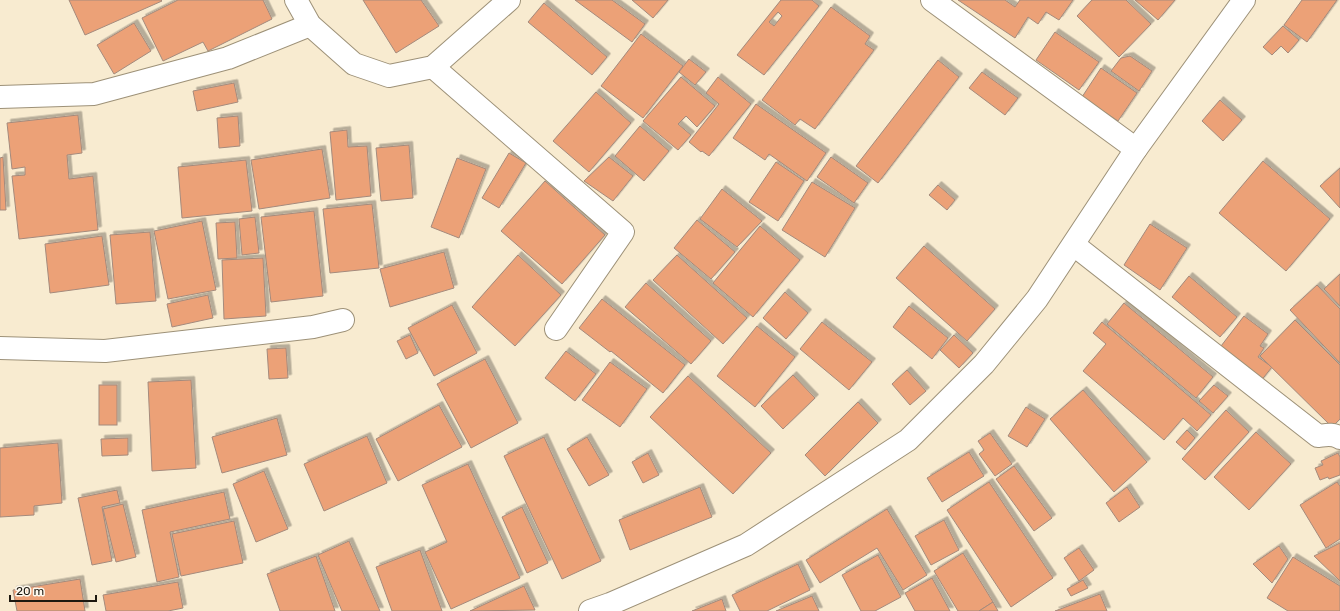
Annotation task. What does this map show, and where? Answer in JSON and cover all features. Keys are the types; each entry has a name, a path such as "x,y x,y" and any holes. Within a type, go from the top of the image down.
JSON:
{"street":[{"path":"296,0 310,25 354,64 389,76 432,67 509,0"},
{"path":"932,0 1136,149"},
{"path":"590,611 617,601 746,545 908,440 984,364 1037,299 1136,149 1244,0"},
{"path":"0,97 94,94 228,58 310,25"},
{"path":"432,67 623,232 556,329"},
{"path":"1074,245 1318,436 1329,434 1340,438"},
{"path":"0,348 105,351 314,327 343,320"}],"building":[{"path":"69,0 161,0 162,1 85,35"},
{"path":"178,0 263,0 272,19 208,51 203,42 163,61 142,18"},
{"path":"363,0 421,0 439,26 396,53"},
{"path":"575,0 612,0 645,24 632,42"},
{"path":"632,0 668,0 653,18"},
{"path":"781,0 812,0 819,6 764,75 737,55","holes":["778,12 782,16 774,26 769,22"]},
{"path":"958,0 1005,0 1015,7 1020,0 1073,0 1059,20 1046,12 1038,24 1028,17 1015,38"},
{"path":"1092,0 1126,0 1151,24 1119,57 1077,16"},
{"path":"1135,0 1175,0 1158,20"},
{"path":"1302,0 1337,0 1307,42 1284,25"},
{"path":"544,3 607,57 592,75 528,22"},
{"path":"831,7 870,36 865,44 874,50 815,129 800,119 795,125 762,100"},
{"path":"134,23 151,51 114,74 97,45"},
{"path":"1283,26 1299,40 1288,53 1281,46 1272,55 1263,47"},
{"path":"1055,32 1099,62 1079,90 1036,60"},
{"path":"641,34 683,66 643,118 601,86"},
{"path":"1130,56 1152,71 1139,91 1111,71 1121,58"},
{"path":"689,59 706,72 695,85 679,72"},
{"path":"938,60 959,77 878,183 856,166"},
{"path":"1101,68 1137,93 1118,121 1082,97"},
{"path":"982,72 1018,98 1005,115 969,88"},
{"path":"681,77 715,106 697,127 686,116 678,124 691,135 678,150 643,121"},
{"path":"718,77 751,104 709,156 702,151 701,152 689,142 719,104 706,93"},
{"path":"234,83 238,102 197,111 193,91"},
{"path":"596,92 631,123 589,172 553,141"},
{"path":"1220,100 1242,120 1223,141 1202,121"},
{"path":"756,104 826,153 807,181 769,154 765,160 733,138"},
{"path":"78,115 82,153 67,155 69,179 93,176 98,230 19,239 12,176 25,175 25,167 12,169 7,123"},
{"path":"238,116 240,146 219,148 217,118"},
{"path":"640,126 669,151 644,181 615,156"},
{"path":"347,130 348,147 367,146 371,196 336,200 330,132"},
{"path":"409,145 413,198 381,201 376,148"},
{"path":"322,149 330,198 259,209 251,160"},
{"path":"509,153 526,163 499,208 482,198"},
{"path":"3,157 6,210 0,210 0,158"},
{"path":"609,157 633,176 613,201 584,181"},
{"path":"831,157 868,183 854,203 817,177"},
{"path":"457,158 486,169 459,238 431,227"},
{"path":"246,160 252,211 182,218 178,167"},
{"path":"1263,161 1330,219 1286,271 1219,213"},
{"path":"776,162 804,181 778,221 749,202"},
{"path":"1340,168 1340,208 1320,186"},
{"path":"545,181 605,235 562,284 501,231"},
{"path":"812,182 855,208 825,257 782,230"},
{"path":"938,185 955,200 947,210 929,195"},
{"path":"722,189 762,221 737,247 700,219"},
{"path":"372,204 379,268 330,273 323,209"},
{"path":"314,211 323,296 271,302 261,217"},
{"path":"255,217 259,253 242,255 239,219"},
{"path":"697,220 735,252 711,279 674,248"},
{"path":"202,221 216,290 168,299 154,231"},
{"path":"235,222 237,258 218,259 216,223"},
{"path":"1150,224 1187,248 1160,290 1124,265"},
{"path":"760,226 800,260 753,317 713,283"},
{"path":"150,232 156,301 116,304 110,235"},
{"path":"102,236 109,285 50,293 45,244"},
{"path":"924,246 995,309 967,341 896,278"},
{"path":"444,252 454,288 390,307 380,269"},
{"path":"518,255 561,295 515,346 472,307"},
{"path":"677,255 747,318 723,344 653,280"},
{"path":"263,258 266,316 224,319 222,260"},
{"path":"1340,274 1340,306 1324,289"},
{"path":"1189,276 1237,317 1220,337 1172,297"},
{"path":"646,283 711,341 691,364 625,307"},
{"path":"1317,285 1340,309 1340,363 1290,310"},
{"path":"785,292 808,313 786,339 763,318"},
{"path":"208,295 213,318 172,327 167,304"},
{"path":"602,299 685,365 663,393 611,351 610,352 579,328"},
{"path":"1124,303 1213,377 1196,398 1107,324"},
{"path":"452,305 477,353 434,376 408,328"},
{"path":"909,306 948,338 932,359 893,327"},
{"path":"1244,316 1268,334 1260,346 1264,348 1258,357 1272,367 1260,382 1218,350"},
{"path":"1295,320 1340,365 1340,419 1332,427 1260,356"},
{"path":"822,322 872,362 849,390 800,349"},
{"path":"1102,322 1211,415 1197,431 1183,418 1164,440 1083,371 1106,344 1093,333"},
{"path":"757,326 795,357 755,407 717,376"},
{"path":"410,335 418,353 406,359 397,341"},
{"path":"954,335 973,353 959,368 940,350"},
{"path":"286,348 288,378 269,379 267,349"},
{"path":"566,351 596,374 575,401 545,378"},
{"path":"485,359 518,423 471,448 437,384"},
{"path":"610,362 647,389 620,427 582,400"},
{"path":"907,370 926,391 910,405 892,384"},
{"path":"793,375 815,398 783,429 761,406"},
{"path":"688,376 771,453 733,494 650,417"},
{"path":"191,380 196,468 152,471 148,382"},
{"path":"99,385 117,385 117,425 99,425"},
{"path":"1214,385 1228,396 1213,413 1199,401"},
{"path":"1083,390 1147,462 1114,492 1050,419"},
{"path":"858,402 878,423 825,476 805,455"},
{"path":"439,405 462,447 398,481 376,439"},
{"path":"1026,407 1045,419 1027,447 1008,436"},
{"path":"1226,410 1249,432 1205,480 1182,459"},
{"path":"277,418 287,455 222,473 212,437"},
{"path":"1187,430 1195,438 1185,450 1176,442"},
{"path":"1256,432 1291,464 1249,510 1214,477"},
{"path":"990,433 1012,464 995,476 979,454 984,450 978,441"},
{"path":"367,436 387,483 324,511 304,464"},
{"path":"544,437 601,561 562,579 504,456"},
{"path":"587,437 609,475 589,486 567,449"},
{"path":"128,438 128,455 102,456 101,439"},
{"path":"58,443 62,503 34,506 34,515 0,517 0,448"},
{"path":"969,452 984,476 942,502 927,478"},
{"path":"648,453 659,475 643,483 632,462"},
{"path":"1338,453 1340,457 1340,475 1329,479 1328,477 1320,480 1315,468 1323,465 1321,461"},
{"path":"468,464 520,578 451,609 425,552 447,542 422,485"},
{"path":"1014,466 1052,518 1034,531 996,479"},
{"path":"264,471 288,529 256,542 233,484"},
{"path":"989,482 1053,578 1011,607 947,510"},
{"path":"1337,482 1340,486 1340,539 1326,548 1300,505"},
{"path":"700,487 712,517 630,550 619,520"},
{"path":"1127,487 1140,507 1119,522 1106,503"},
{"path":"117,490 120,503 102,507 112,561 92,565 78,498"},
{"path":"224,492 230,519 170,532 179,577 157,582 142,510"},
{"path":"123,504 136,557 116,562 103,509"},
{"path":"522,507 548,563 527,573 502,517"},
{"path":"887,509 927,575 903,590 877,548 820,583 806,560"},
{"path":"944,520 959,550 931,565 915,536"},
{"path":"234,521 243,563 181,576 172,534"},
{"path":"349,541 380,611 342,611 318,555"},
{"path":"1340,543 1340,581 1314,556"},
{"path":"1279,546 1288,559 1272,583 1253,564"},
{"path":"1079,548 1094,570 1079,581 1064,558"},
{"path":"420,550 442,611 392,611 376,567"},
{"path":"963,553 993,602 979,611 958,611 934,571"},
{"path":"878,555 901,597 875,611 861,611 842,575"},
{"path":"316,556 335,611 280,611 267,574"},
{"path":"1293,557 1340,586 1340,611 1288,611 1267,598"},
{"path":"798,564 810,590 767,611 740,611 732,595"},
{"path":"932,578 950,611 915,611 905,593"},
{"path":"80,579 85,611 17,611 13,590"},
{"path":"1083,580 1088,588 1071,596 1067,589"},
{"path":"178,582 183,608 168,611 106,611 103,595"},
{"path":"524,586 535,610 470,611"},
{"path":"1100,594 1107,611 1055,611"},
{"path":"812,596 819,611 776,611"},
{"path":"722,599 726,611 692,611"},
{"path":"993,602 998,611 979,611"}]}
